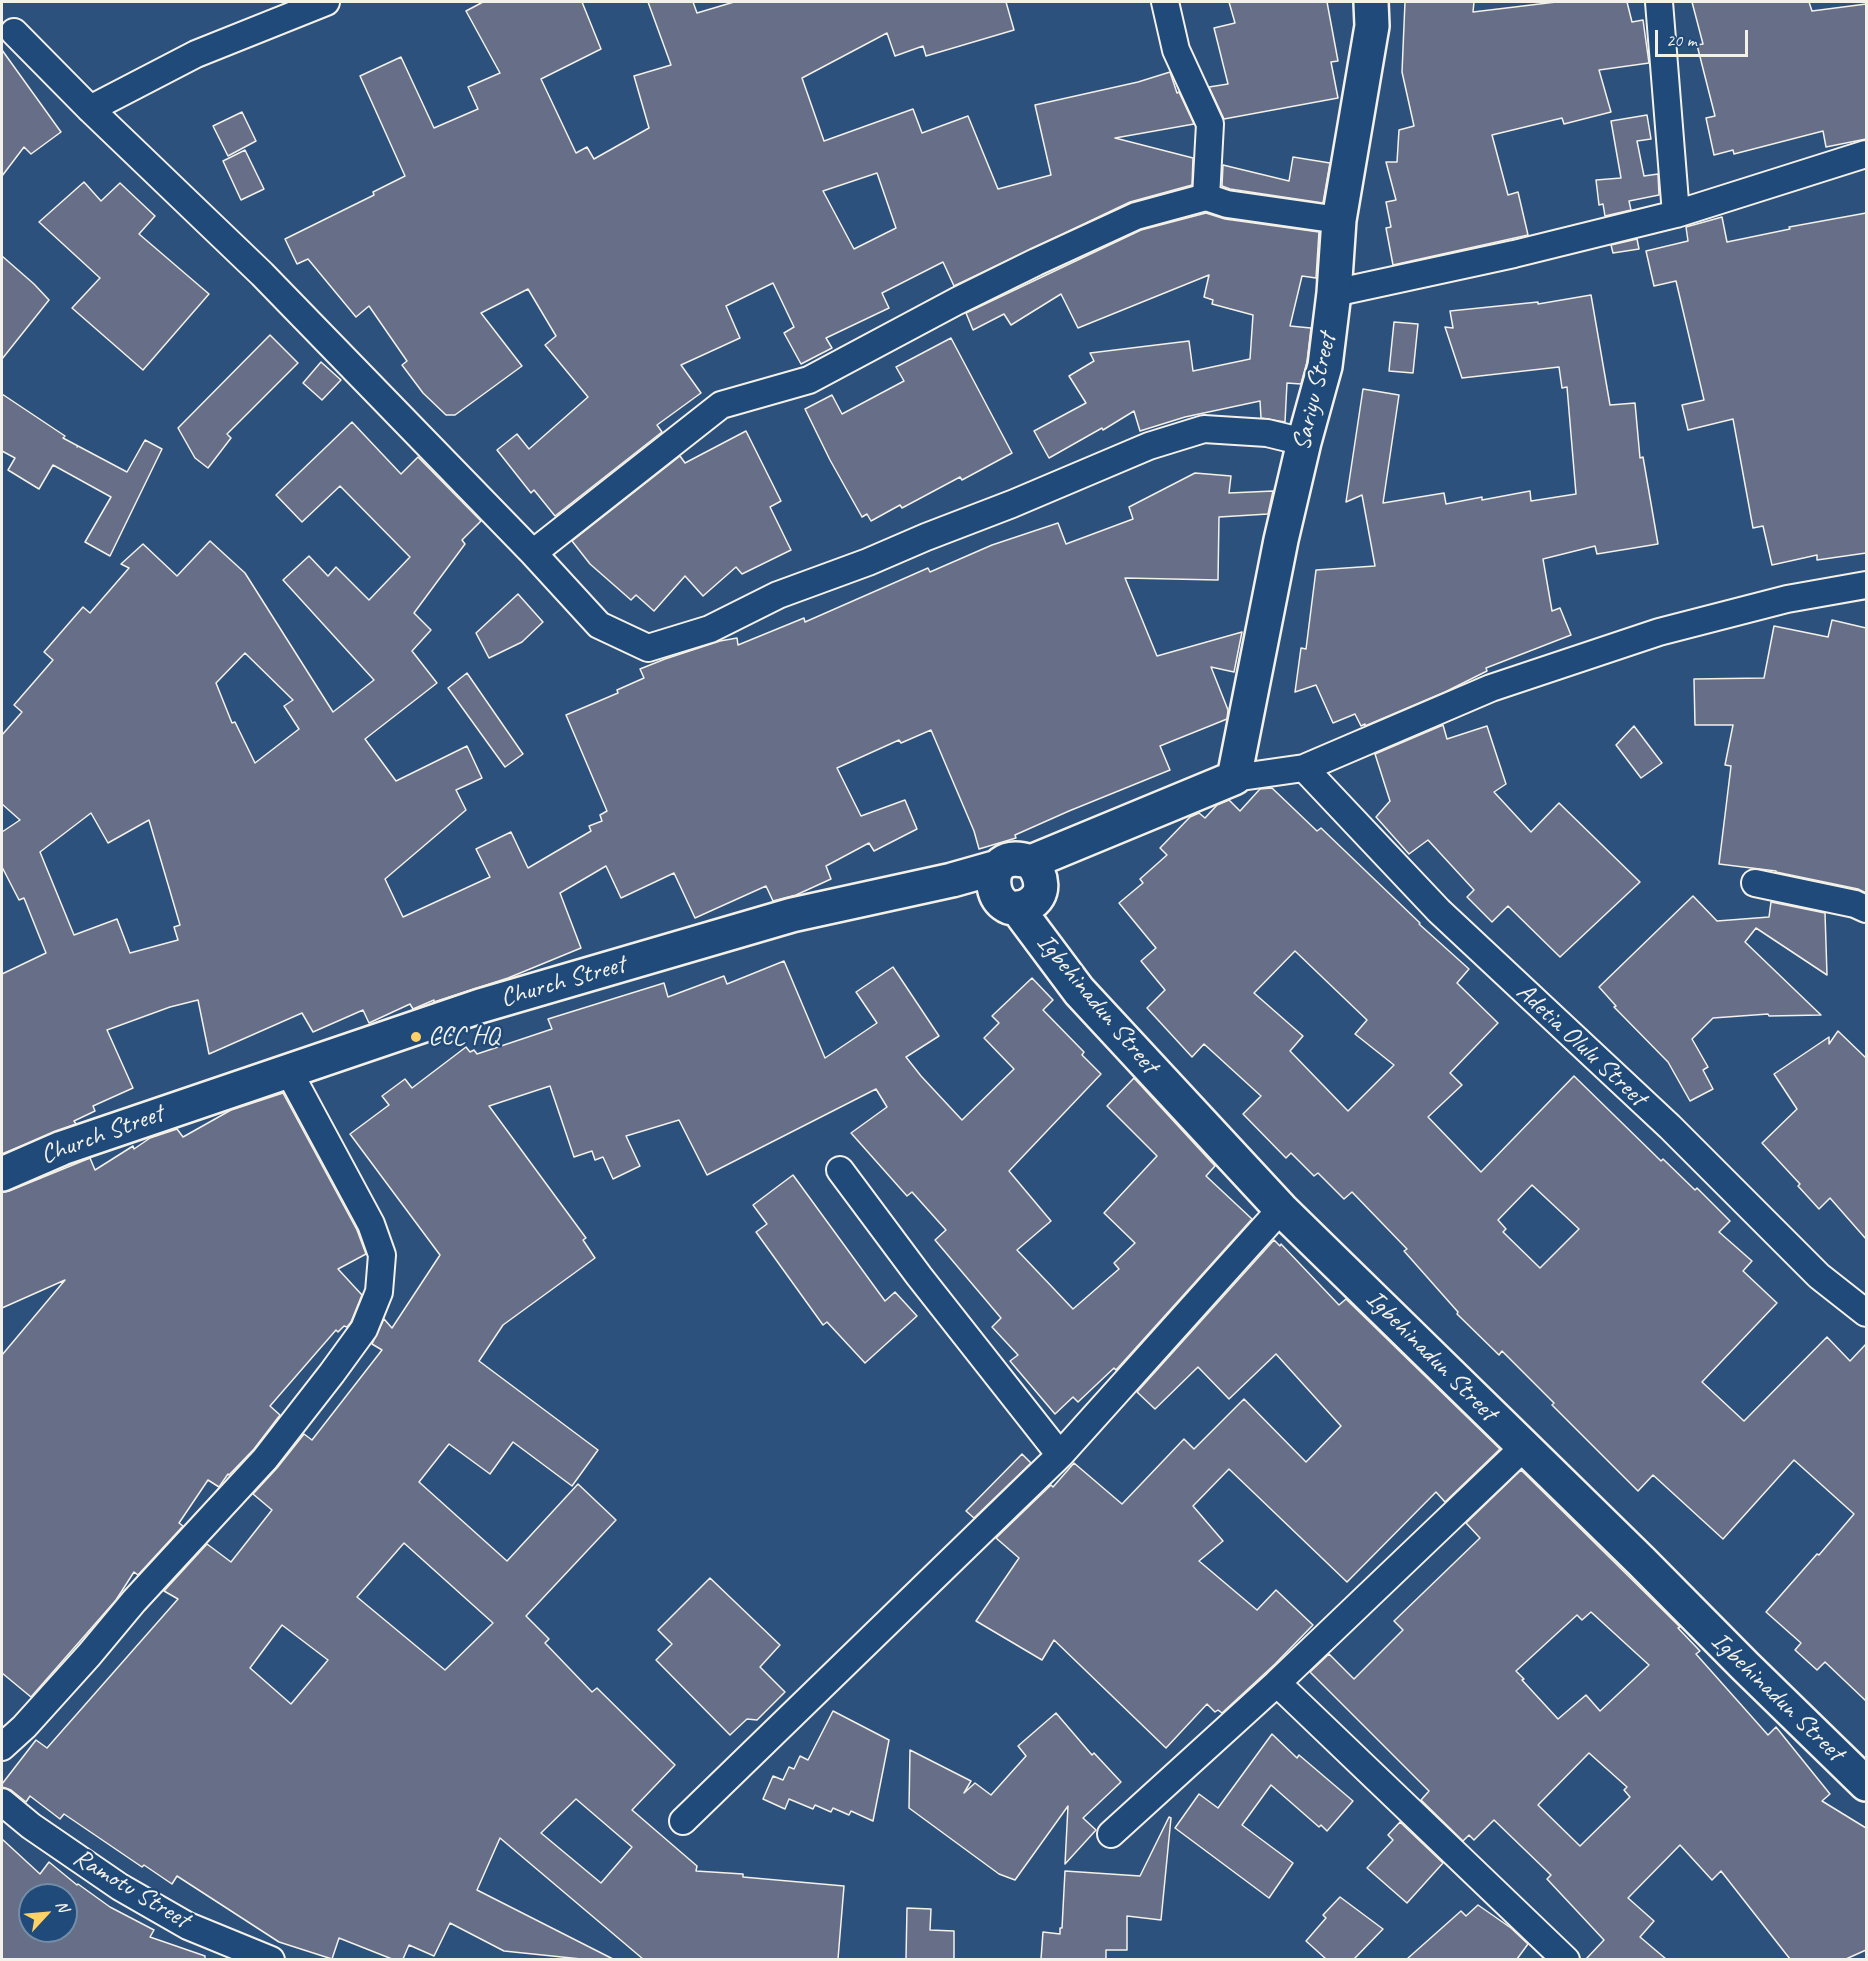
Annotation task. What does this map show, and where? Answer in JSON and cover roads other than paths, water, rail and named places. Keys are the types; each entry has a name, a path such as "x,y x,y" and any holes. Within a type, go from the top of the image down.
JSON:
{"street":[{"path":"90,109 196,54 326,2"},
{"path":"1165,2 1176,50 1210,124 1206,196"},
{"name":"Sariyu Street","path":"1234,778 1281,540 1325,366 1334,293 1339,220 1372,26 1371,2"},
{"path":"1659,2 1676,214"},
{"path":"14,32 90,109 262,274 533,553 599,625 648,648 710,629 778,594 868,562 1149,446 1204,429 1267,433 1304,442"},
{"path":"1334,293 1514,254 1676,214 1866,154"},
{"path":"533,553 721,405 809,380 957,301 1136,216 1206,196 1227,204 1339,220"},
{"path":"1030,862 1234,778 1304,768 1491,688 1659,632 1787,599 1866,585"},
{"name":"Adetia Olulu Street","path":"1304,768 1439,911 1670,1127 1819,1276 1866,1313"},
{"path":"1019,859 1030,862 1038,870 1041,880 1041,890 1036,900 1028,906 1017,908 1007,906 998,899 993,889 993,878 998,867 1008,860 1019,859"},
{"name":"Church Street","path":"2,1174 62,1148 480,1006 792,915 952,880 998,867"},
{"path":"1755,883 1855,904 1866,909"},
{"name":"Igbehinadun Street","path":"1017,908 1079,991 1281,1209 1866,1784"},
{"path":"2,1746 24,1726 89,1655 134,1601 265,1459 364,1329 379,1292 382,1255 371,1224 288,1070"},
{"path":"840,1170 919,1276 1060,1455"},
{"path":"683,1821 1060,1455 1281,1209"},
{"path":"1111,1834 1277,1683 1523,1448"},
{"path":"1277,1683 1566,1959"},
{"name":"Ramotu Street","path":"2,1802 31,1826 130,1892 188,1926 271,1959"}],"place":[{"name":"CCC HQ","path":"416,1037"}]}
